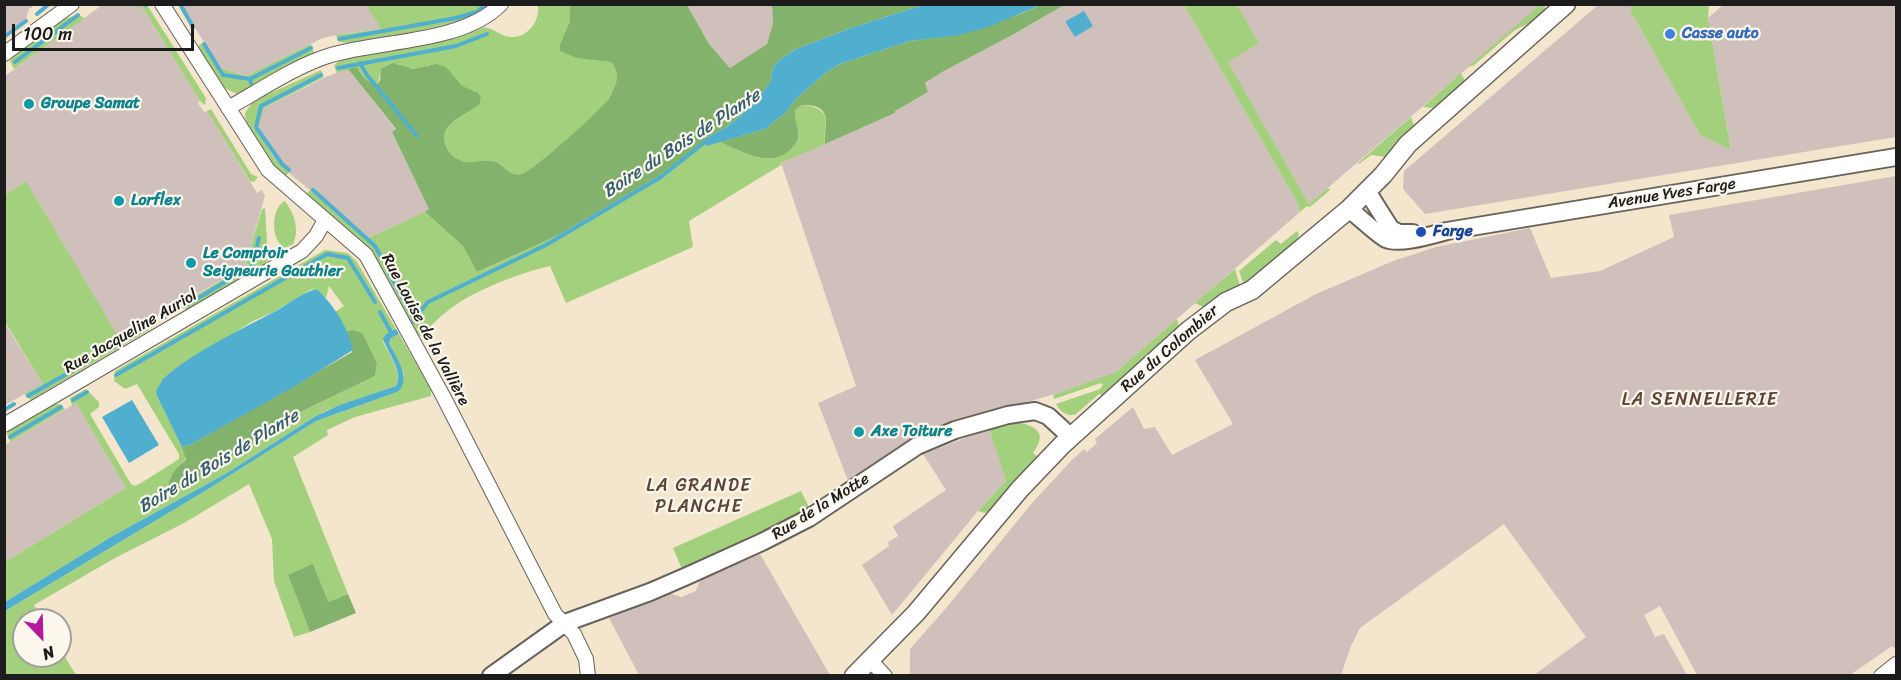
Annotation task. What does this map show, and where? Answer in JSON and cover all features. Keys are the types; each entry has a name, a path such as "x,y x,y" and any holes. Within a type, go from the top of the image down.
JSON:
{"main road":[{"name":"Rue du Colombier","path":"854,675 916,613 1020,489 1066,441 1188,331 1226,302 1252,290 1349,208 1383,176 1408,144 1566,4"}],"street":[{"path":"4,54 72,4"},
{"name":"Rue Louise de la Vallière","path":"162,4 268,170 357,246 369,260 443,396 552,609 557,618 565,623 574,634 586,659 588,675"},
{"path":"228,108 315,60 351,50 465,28 486,18 501,4"},
{"name":"Avenue Yves Farge","path":"1349,208 1383,238 1391,241 1896,157"},
{"name":"Avenue Yves Farge","path":"1367,191 1391,229 1399,233 1447,231"},
{"name":"Rue Jacqueline Auriol","path":"4,425 302,251 316,236 326,220"},
{"name":"Rue de la Motte","path":"491,675 565,623 650,592 762,542 808,518 924,442 983,422 1035,411 1042,412 1066,441"},
{"path":"870,660 885,675"},
{"path":"1881,675 1896,664"}],"shaded area":[{"path":"130,4 143,8 200,101 198,103 204,112 207,111 257,193 262,190 265,196 245,266 119,339 26,181 5,195 5,76 102,5"},
{"path":"5,5 35,5 29,9 26,19 5,34"},
{"path":"181,5 366,5 381,29 323,38 246,76 220,68"},
{"path":"687,5 772,5 773,23 767,44 730,68 709,44"},
{"path":"1064,5 1184,5 1297,202 1300,212 1116,372 1069,390 992,412 849,483 818,403 856,386 781,163 895,113 894,111 928,92 924,84 944,71"},
{"path":"1237,5 1541,5 1309,204 1227,61 1259,43"},
{"path":"1598,5 1631,5 1631,12 1700,135 1731,149 1708,18 1723,5 1896,5 1896,137 1425,214 1403,189 1404,171"},
{"path":"348,69 396,130 392,132 430,210 368,238 283,168 273,157 258,129 264,108 328,76"},
{"path":"1896,176 1896,650 1892,646 1850,675 1697,675 1660,606 1644,615 1655,637 1664,634 1687,675 1534,675 1586,637 1504,524 1360,628 1341,675 910,675 910,649 1033,502 1071,461 1084,449 1087,452 1097,443 1095,439 1133,407 1144,429 1155,427 1172,455 1233,424 1195,360 1316,294 1393,261 1436,247 1530,228 1551,278 1600,271 1674,237 1669,215"},
{"path":"4,322 43,384 5,405 4,405"},
{"path":"76,403 126,488 5,562 5,445"},
{"path":"989,429 1006,481 978,511 892,615 862,565 889,546 888,542 898,536 893,526 946,490 923,454"},
{"path":"760,554 830,675 639,675 609,618 670,593 681,597 696,591 700,580"}],"green space":[{"path":"130,5 147,5 206,98 205,105 200,101 143,8"},
{"path":"366,5 492,5 466,19 447,24 350,43 339,42 336,35 381,29"},
{"path":"538,5 570,5 570,21 560,44 598,60 611,62 617,80 608,100 592,116 552,153 521,174 513,174 494,161 461,161 448,150 444,141 448,128 459,117 480,104 481,97 478,93 429,65 413,69 398,64 380,74 378,84 365,78 357,67 337,73 334,66 338,61 350,57 456,38 482,28 491,29 509,37 522,35 535,23"},
{"path":"570,5 687,5 709,44 730,68 767,44 773,23 772,5 923,5 851,28 796,49 778,61 773,68 771,81 754,104 727,127 706,138 703,143 662,174 559,235 477,272 463,246 425,212 429,209 392,132 396,129 348,69 357,67 365,78 378,84 381,69 393,63 413,69 436,64 446,67 461,85 478,93 481,97 480,104 459,117 448,128 444,141 449,152 463,161 493,161 513,174 521,174 551,153 592,116 608,100 616,83 616,72 611,62 577,58 560,51 560,44 570,21"},
{"path":"1041,5 1064,5 925,83 928,92 895,113 825,144 825,114 822,110 808,105 800,106 795,111 797,140 791,149 782,155 774,158 755,156 720,142 765,129 785,113 797,98 825,73 840,64 910,41 933,38 1018,15"},
{"path":"1184,5 1237,5 1259,43 1228,62 1309,204 1328,188 1330,190 1310,207 1307,206 1300,212 1297,202"},
{"path":"1540,5 1544,5 1546,11 1534,21 1515,30 1473,66 1469,66"},
{"path":"1631,5 1709,5 1708,18 1731,150 1700,135 1631,12"},
{"path":"78,15 85,18 14,69 10,61 15,54 64,19"},
{"path":"204,42 220,68 246,76 311,44 314,53 239,94 225,88 214,76 198,48"},
{"path":"321,70 324,77 264,108 258,129 273,157 289,172 286,176 274,167 260,149 249,129 245,113 253,101"},
{"path":"1461,73 1465,81 1461,86 1435,108 1423,107"},
{"path":"806,105 821,111 826,119 825,144 781,163 689,221 693,247 566,303 550,266 527,272 502,281 457,304 418,338 373,256 306,195 310,190 368,238 425,212 463,246 477,272 559,235 662,174 703,143 707,146 720,142 765,158 782,155 795,145 798,132 795,111 798,107"},
{"path":"211,109 251,174 258,177 254,182 250,181 207,111"},
{"path":"1411,117 1414,126 1387,157 1371,155 1358,163"},
{"path":"26,181 119,338 149,322 152,328 31,400 24,394 43,384 5,322 5,195"},
{"path":"285,201 293,216 296,233 293,244 285,248 277,239 274,224 277,210"},
{"path":"265,208 267,262 191,308 182,307 180,305 245,266 262,209"},
{"path":"1297,231 1299,235 1297,240 1244,285 1239,271 1276,240 1281,244"},
{"path":"325,250 348,253 357,262 396,329 386,334 383,342 397,370 396,386 316,416 227,473 111,537 5,602 5,562 126,488 76,403 72,406 70,398 86,389 99,402 99,407 90,414 131,484 135,486 141,483 179,459 179,454 137,384 125,389 114,381 115,371","holes":["329,286 344,306 335,312 346,331 353,330 377,362 375,376 286,419 202,476 167,495 171,476 186,456 157,396 169,374 253,321 274,312 310,290 317,289 326,298"]},
{"path":"1235,269 1240,286 1220,295 1203,307 1195,303"},
{"path":"1177,319 1179,327 1176,332 1102,395 1099,394 1073,415 1067,414 1058,407 1056,404 1100,389 1103,385 1101,383 1054,399 1053,395 1116,372"},
{"path":"353,330 362,333 377,363 375,376 286,419 202,476 166,496 171,476 186,459 182,447 190,445 352,352 346,331"},
{"path":"399,334 431,390 431,396 355,417 327,430 328,435 293,457 348,594 328,602 288,575 310,632 294,637 274,581 272,539 249,484 184,523 115,558 34,605 36,608 12,608 12,668 72,668 76,675 5,676 5,611 205,491 316,421 397,392 404,374 389,343 391,338"},
{"path":"55,404 60,404 65,409 10,442 7,434 10,430"},
{"path":"1021,423 1033,427 1039,434 1039,442 1033,453 1037,456 990,511 985,513 978,511 1006,481 989,429"},
{"path":"801,491 810,509 744,543 682,569 673,548"},
{"path":"313,564 328,602 348,594 356,613 310,632 288,575"}],"water":[{"name":"Boire du Bois de Plante","path":"923,5 1041,5 988,27 959,35 910,41 840,64 825,73 797,98 785,113 765,129 707,146 703,143 706,138 727,127 754,104 771,81 773,68 778,61 796,49 851,28"},
{"path":"1084,11 1093,26 1075,37 1066,21"},
{"path":"317,289 340,317 353,350 295,386 190,445 182,447 157,396 156,391 163,379 202,351 301,295"},
{"path":"396,329 399,334 391,338 389,343 402,368 402,387 397,392 316,421 205,491 5,611 5,602 111,537 227,473 316,416 340,405 396,386 397,369 383,339 386,334"},
{"path":"132,400 159,445 129,463 102,417"}],"waterway":[{"path":"37,14 49,4"},
{"path":"180,4 193,27"},
{"path":"339,39 456,18 477,12 486,4"},
{"path":"15,62 78,15"},
{"path":"4,37 26,21"},
{"path":"338,68 456,46 487,34"},
{"path":"204,44 223,75 250,79"},
{"path":"251,83 250,79 311,48"},
{"path":"360,63 367,75 417,136"},
{"path":"289,170 282,164 256,127 261,106 321,75"},
{"name":"Boire du Bois de Plante","path":"412,322 428,302 546,245 661,177 705,142"},
{"path":"313,190 375,246 383,260"},
{"path":"252,268 259,238"},
{"path":"116,375 327,254 348,258 375,302"},
{"path":"185,306 250,267"},
{"path":"387,269 414,319"},
{"path":"380,312 392,334"},
{"path":"163,318 168,315"},
{"path":"109,350 150,326"},
{"path":"28,396 89,361"},
{"path":"73,400 87,392"},
{"path":"4,410 14,404"},
{"path":"10,437 61,407"}],"place":[{"name":"Casse auto","path":"1670,34"},
{"name":"Groupe Samat","path":"29,104"},
{"name":"Lorflex","path":"119,201"},
{"name":"Farge","path":"1421,232"},
{"name":"Le Comptoir Seigneurie Gauthier","path":"191,263"},
{"name":"Axe Toiture","path":"859,432"}],"district":[{"name":"LA SENNELLERIE","path":"1700,400"},
{"name":"LA GRANDE PLANCHE","path":"699,496"}]}
